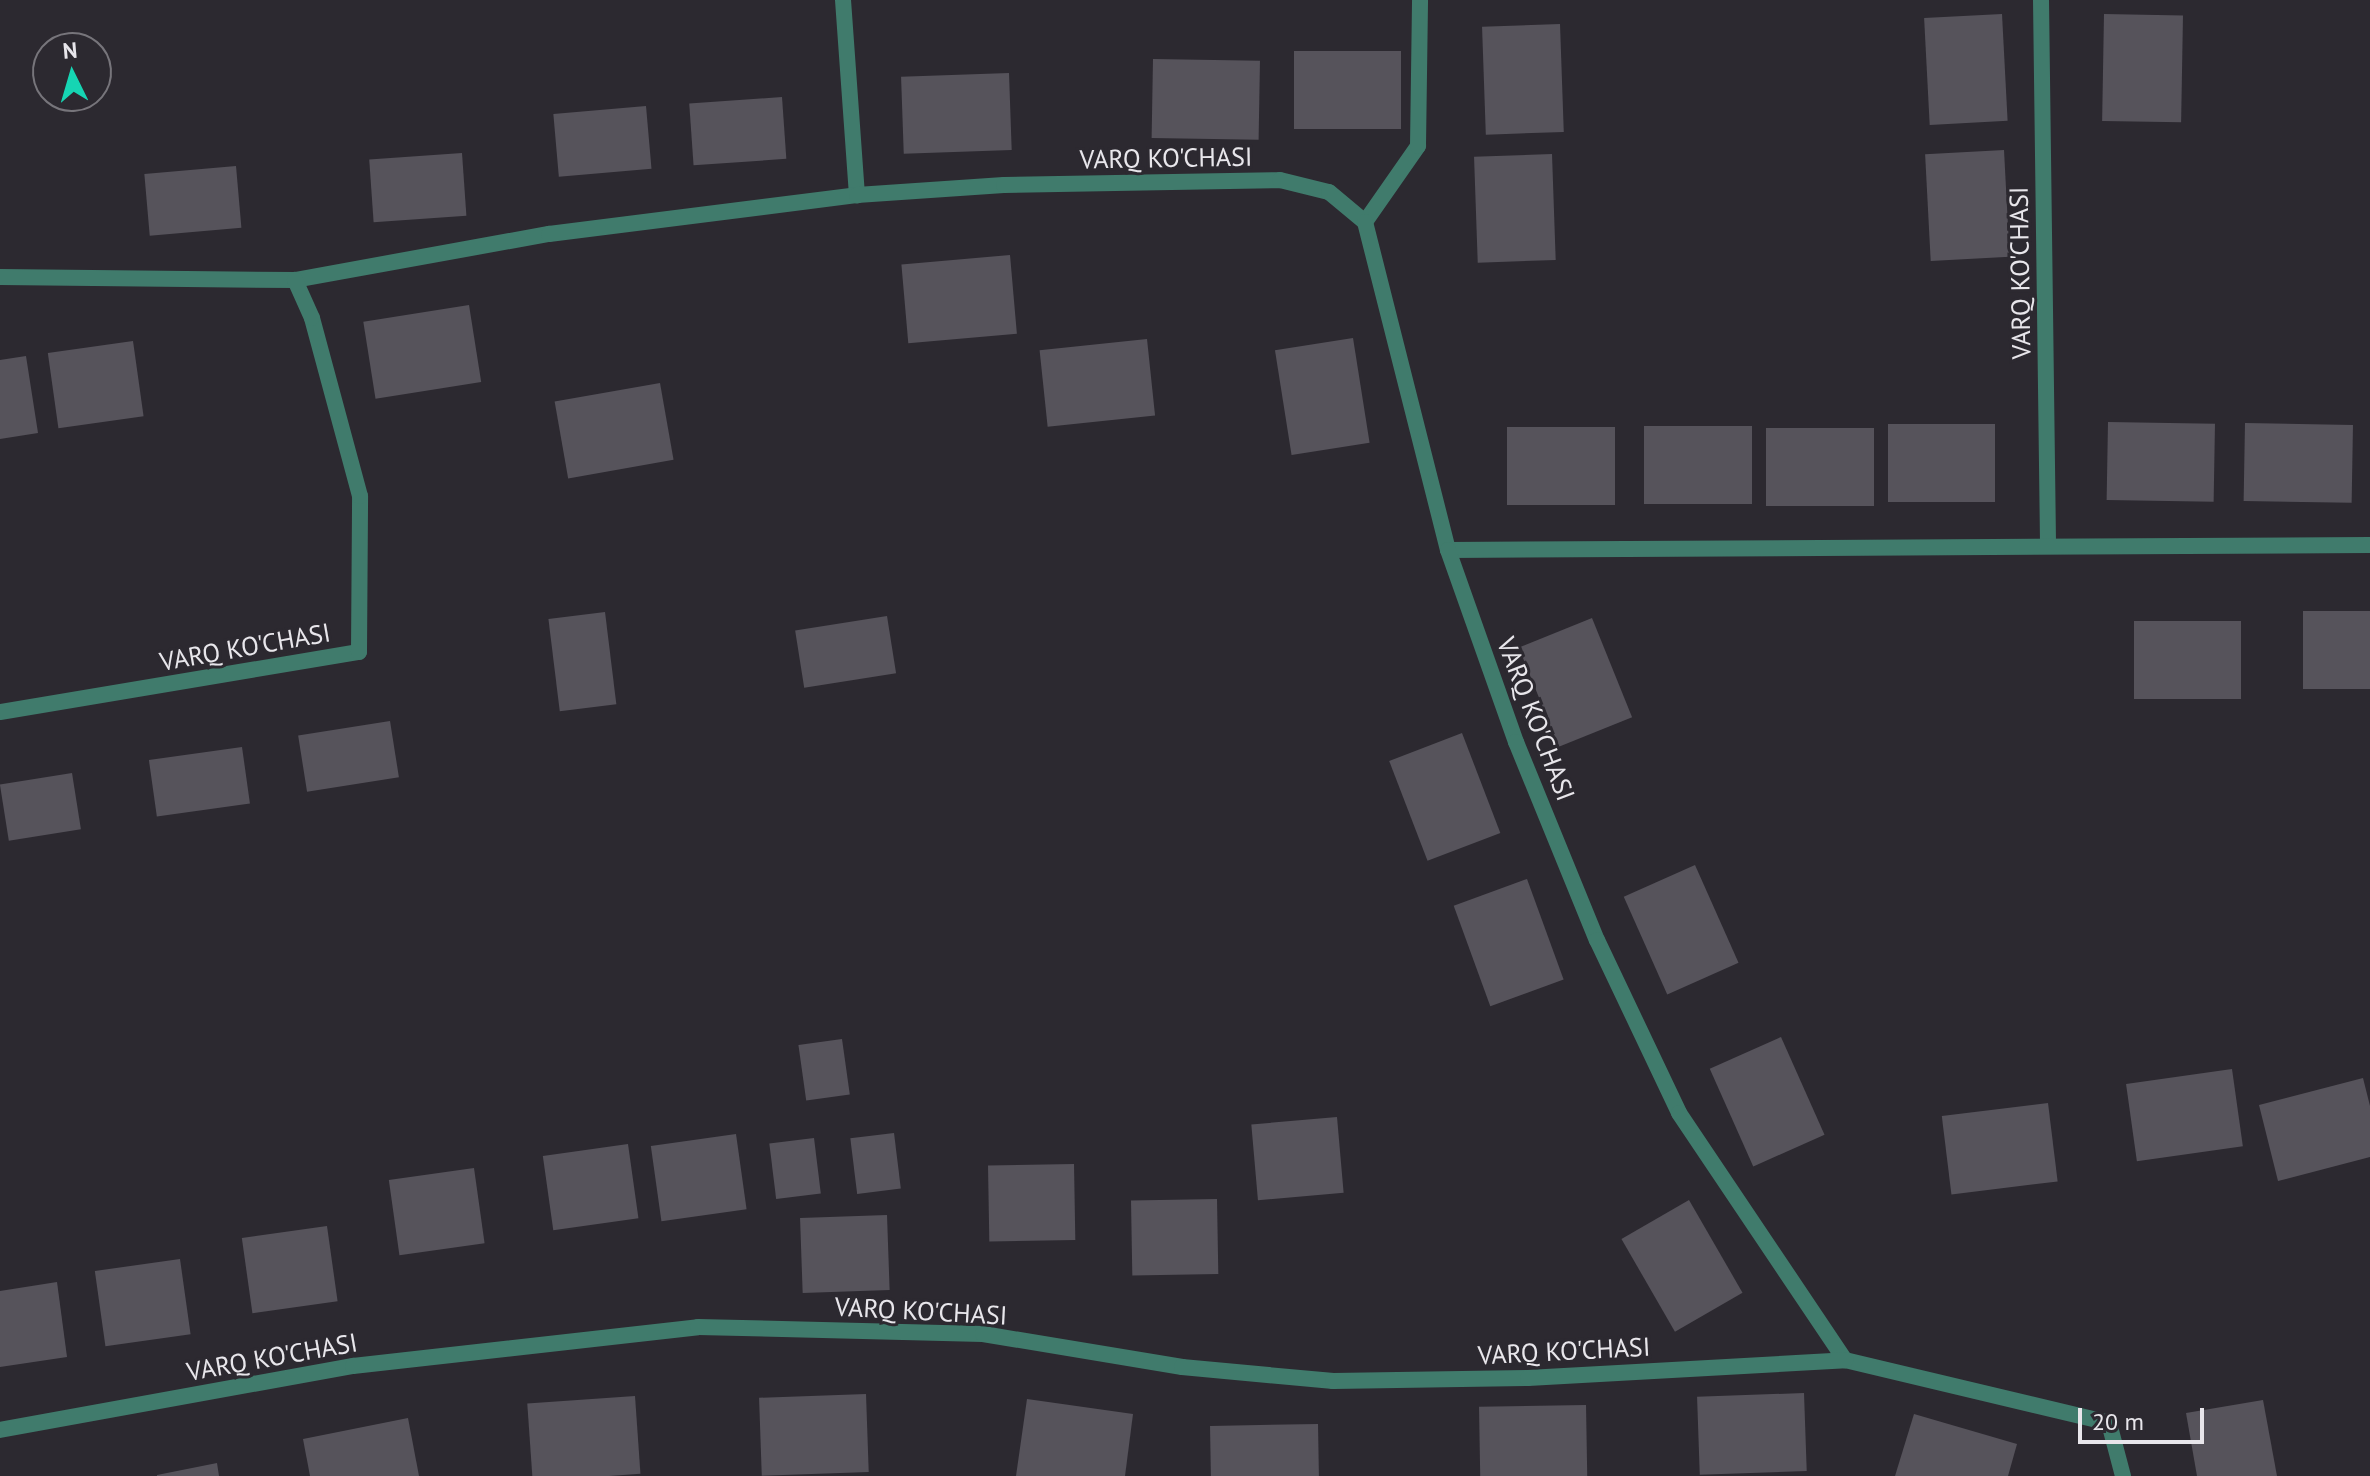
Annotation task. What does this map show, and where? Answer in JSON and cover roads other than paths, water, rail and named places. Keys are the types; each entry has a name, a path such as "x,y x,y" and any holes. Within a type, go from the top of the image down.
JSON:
{"street":[{"path":"843,0 857,195"},
{"path":"1365,222 1418,146 1420,0"},
{"name":"VARQ KO'CHASI","path":"2041,0 2048,545"},
{"name":"VARQ KO'CHASI","path":"0,277 295,280 549,234 857,195 1004,185 1280,180 1329,192 1365,222 1448,550 1516,742 1586,912 1679,1113 1845,1360"},
{"name":"VARQ KO'CHASI","path":"0,712 359,652 360,496 312,318 295,280"},
{"path":"1448,550 2370,545"},
{"name":"VARQ KO'CHASI","path":"0,1430 353,1366 698,1327 983,1334 1182,1367 1333,1381 1528,1378 1845,1360 2109,1423 2123,1476"}]}
